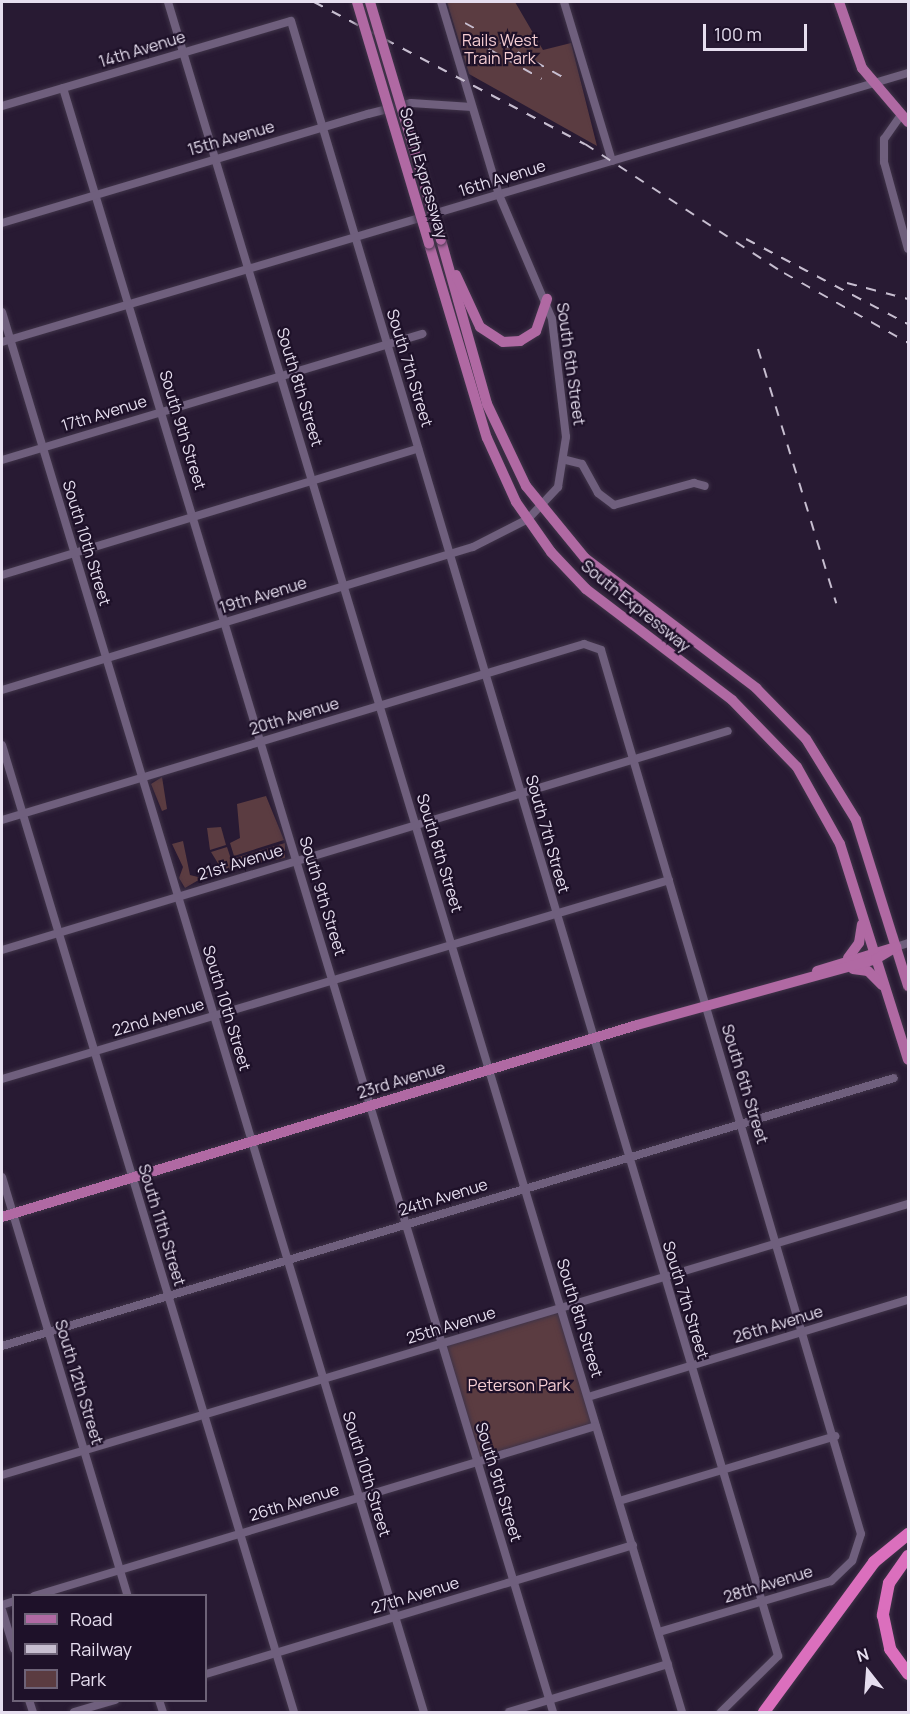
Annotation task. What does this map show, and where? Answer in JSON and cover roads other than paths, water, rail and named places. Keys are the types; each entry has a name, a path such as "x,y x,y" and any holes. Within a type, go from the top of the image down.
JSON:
{"highway":[{"path":"764,1713 874,1562 909,1534"},
{"path":"909,1556 889,1583 884,1615 890,1649 909,1674"}],"main road":[{"name":"South Expressway","path":"357,2 487,438 528,519 586,588 732,700 782,748 835,831 909,1060"},
{"name":"South Expressway","path":"370,2 495,424 540,508 585,558 756,688 806,739 856,820 909,986"},
{"path":"839,2 871,84 905,118"},
{"path":"441,240 477,321 490,337 513,343 530,336 542,323 547,299"},
{"path":"848,958 861,937 860,906"},
{"name":"23rd Avenue","path":"810,974 841,970 896,947"},
{"name":"23rd Avenue","path":"2,1217 810,974 848,958 875,955"},
{"path":"841,970 868,971 887,994"}],"street":[{"name":"South 8th Street","path":"168,2 682,1713"},
{"name":"South 6th Street","path":"441,2 499,195 547,299 566,460 558,487 528,519"},
{"path":"564,2 612,161"},
{"name":"14th Avenue","path":"2,106 291,21"},
{"name":"South 7th Street","path":"291,21 778,1656 721,1713"},
{"name":"16th Avenue","path":"6,341 909,73"},
{"name":"South 9th Street","path":"63,88 262,741 553,1713"},
{"name":"15th Avenue","path":"2,223 215,158 411,103 472,107"},
{"path":"905,118 884,139 884,162 909,249"},
{"name":"South 10th Street","path":"2,312 6,341 42,447 424,1713"},
{"name":"17th Avenue","path":"2,460 423,334"},
{"path":"2,575 418,449"},
{"path":"566,460 578,462 598,494 614,505 694,483 705,486"},
{"name":"19th Avenue","path":"2,690 488,542 528,519"},
{"name":"South 6th Street","path":"597,645 634,760 835,1436 861,1534"},
{"name":"20th Avenue","path":"2,820 485,674 597,645"},
{"name":"21st Avenue","path":"2,950 728,731"},
{"name":"South 11th Street","path":"2,745 93,1053 294,1713"},
{"name":"22nd Avenue","path":"2,1079 669,880"},
{"name":"23rd Avenue","path":"896,947 909,943"},
{"name":"24th Avenue","path":"2,1346 894,1078"},
{"name":"South 12th Street","path":"2,1177 127,1594"},
{"name":"25th Avenue","path":"2,1475 909,1204"},
{"name":"26th Avenue","path":"588,1397 909,1300"},
{"name":"26th Avenue","path":"40,1594 596,1426"},
{"path":"619,1501 835,1436"},
{"name":"28th Avenue","path":"659,1632 840,1575 852,1562 861,1534"},
{"name":"27th Avenue","path":"207,1674 633,1545"},
{"path":"2,1610 12,1642"},
{"path":"509,1713 668,1664"},
{"path":"74,1713 112,1702"}],"railway":[{"path":"314,2 585,144 784,273 908,343"},
{"path":"465,23 568,80"},
{"path":"471,39 542,79"},
{"path":"746,239 908,324"},
{"path":"847,283 908,299"},
{"path":"758,349 836,603"}],"park label":[{"name":"Rails West Train Park","path":"500,49"},
{"name":"Peterson Park","path":"519,1385"}]}
